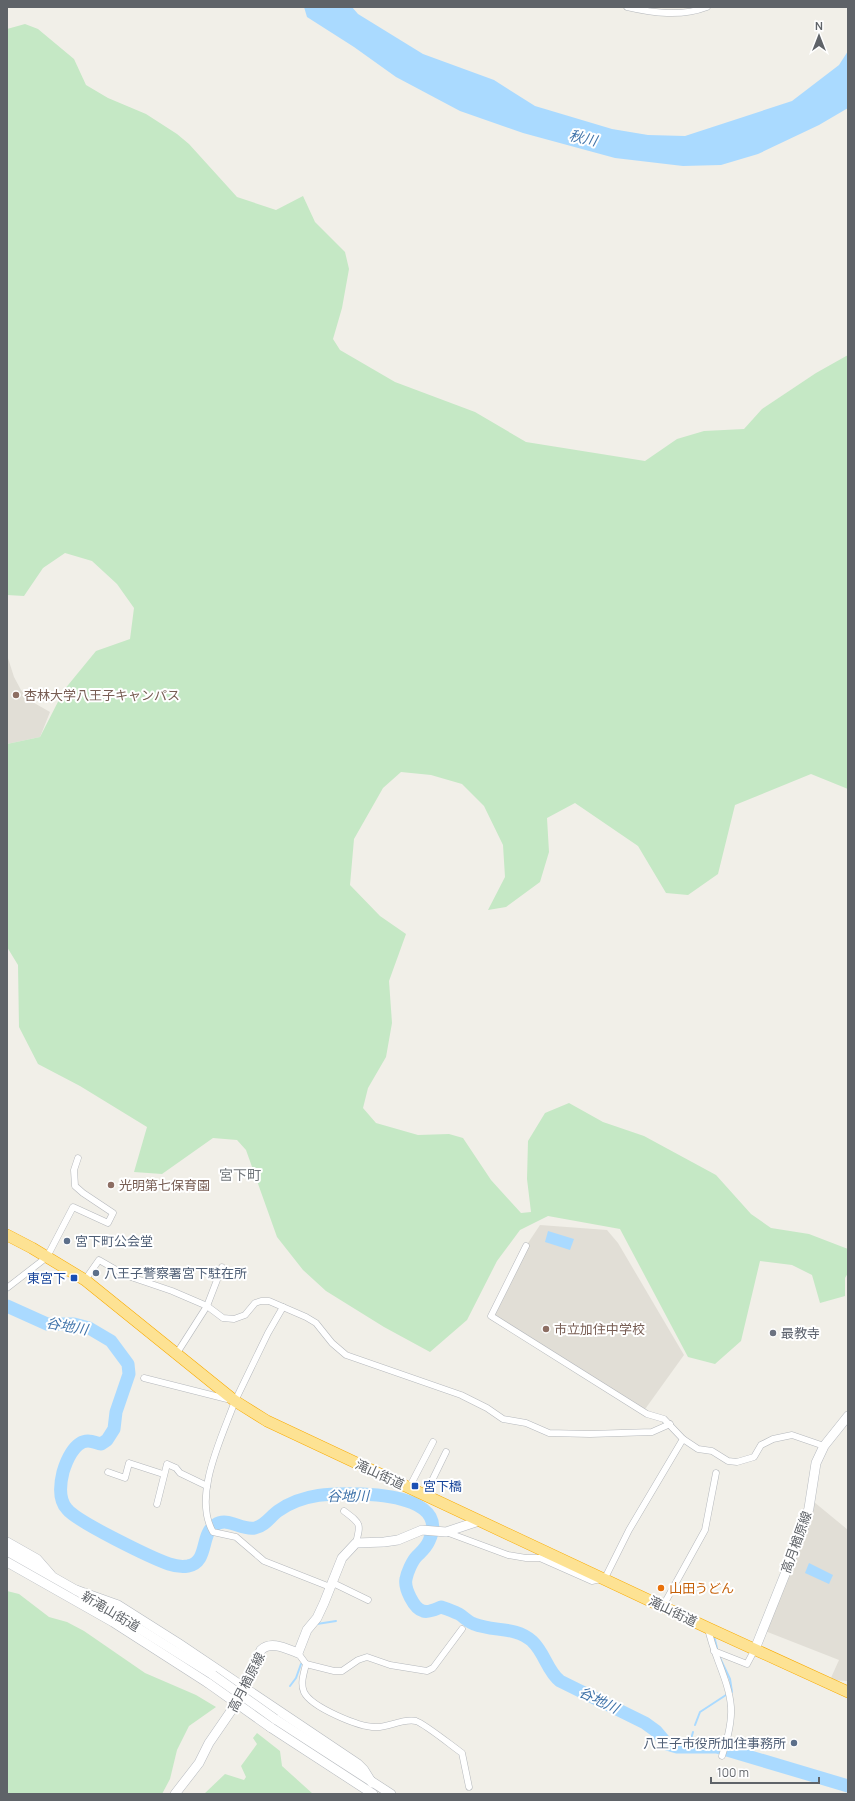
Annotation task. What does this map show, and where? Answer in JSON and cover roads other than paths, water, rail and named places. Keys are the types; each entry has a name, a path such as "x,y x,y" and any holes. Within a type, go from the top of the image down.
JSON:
{"highway":[{"name":"滝山街道","path":"7,1235 85,1280 235,1401 267,1421 848,1692"}],"main road":[{"name":"高月楢原線","path":"755,1649 804,1527 809,1508 816,1463 824,1446 848,1416"},
{"path":"298,1653 307,1630 317,1618 342,1558 354,1545 398,1540 422,1530 441,1531 479,1521"},
{"path":"7,1542 38,1559 54,1578"},
{"name":"新滝山街道","path":"7,1551 76,1590 210,1679"},
{"name":"新滝山街道","path":"7,1562 210,1679"},
{"path":"76,1590 118,1605 178,1643 358,1764 364,1770 372,1783"},
{"name":"高月楢原線","path":"175,1794 199,1763 209,1743 231,1711 263,1648 278,1646 298,1653"},
{"path":"210,1679 373,1794"},
{"path":"272,1723 391,1794"}],"street":[{"path":"627,7 670,13 699,10 707,7"},
{"path":"7,1288 47,1257 73,1207 108,1223 113,1213 75,1186 74,1170 78,1158"},
{"path":"526,1246 491,1316 647,1414 664,1419 683,1439 698,1449 712,1451 728,1461 737,1462 754,1457 761,1445 773,1439 792,1435 824,1446"},
{"path":"85,1280 99,1260 125,1275 172,1291 207,1306 223,1318 234,1319 245,1315 255,1303 269,1301 316,1323 332,1343 346,1355 461,1395 487,1408 503,1419 526,1423 549,1433 590,1434 652,1432 670,1424"},
{"path":"177,1353 207,1306 222,1267"},
{"path":"283,1307 268,1333 235,1401 212,1464 207,1486 206,1514 209,1525 213,1532 236,1537 264,1561 368,1600"},
{"path":"144,1378 235,1401"},
{"path":"441,1531 508,1555 526,1558 540,1558 592,1581 605,1578 629,1530 683,1439"},
{"path":"409,1488 433,1442"},
{"path":"425,1495 446,1452"},
{"path":"108,1472 125,1478 129,1463 163,1474"},
{"path":"157,1504 163,1474 167,1464 176,1468 180,1473 207,1486"},
{"path":"663,1606 705,1530 716,1473"},
{"path":"344,1511 357,1522 360,1527 354,1545"},
{"path":"708,1628 714,1651 726,1683 731,1707 726,1743 722,1755"},
{"path":"298,1653 306,1664 334,1671 342,1671 358,1660 367,1657 390,1665 427,1671 433,1668 462,1629"},
{"path":"714,1651 747,1664 755,1649"},
{"path":"306,1664 303,1687 304,1692 312,1702 345,1719 370,1727 380,1727 413,1721 422,1723 462,1753 469,1788"}],"water":[{"name":"秋川","path":"304,7 352,7 358,14 423,54 494,80 535,106 612,129 648,135 685,136 792,101 839,65 848,51 848,108 819,125 758,154 721,165 683,166 615,158 523,133 460,111 396,77 354,47 307,17"},
{"path":"548,1231 574,1239 570,1250 545,1242"},
{"path":"809,1563 833,1575 829,1584 805,1573"}],"waterway":[{"name":"谷地川","path":"7,1306 47,1324 74,1324 89,1328 111,1341 128,1364 129,1374 116,1412 114,1429 107,1440 101,1444 88,1441 79,1444 71,1453 66,1463 61,1481 60,1491 62,1501 67,1509 99,1531 169,1564 188,1566 195,1563 199,1559 202,1554 207,1535 210,1529 215,1525 225,1522 245,1528 259,1527 268,1521 278,1511 288,1505 308,1497 329,1494 362,1494 386,1496 412,1503 423,1509 430,1517 433,1528 428,1543 413,1561 406,1579 410,1598 416,1606 423,1611 428,1612 441,1607 459,1614 474,1624 511,1631 525,1636 532,1641 540,1651 552,1672 560,1681 645,1723 656,1731 667,1744 677,1747 717,1747 848,1786"},
{"path":"317,1624 336,1621"},
{"path":"714,1636 717,1648"},
{"path":"720,1658 730,1679 732,1692"},
{"path":"290,1686 296,1678 301,1664"},
{"path":"695,1725 700,1712 726,1695"},
{"path":"693,1732 691,1739 693,1746"}],"place":[{"name":"杏林大学八王子キャンパス","path":"16,695"},
{"name":"光明第七保育園","path":"111,1185"},
{"name":"宮下町公会堂","path":"67,1241"},
{"name":"八王子警察署宮下駐在所","path":"96,1273"},
{"name":"東宮下","path":"74,1278"},
{"name":"市立加住中学校","path":"546,1329"},
{"name":"最教寺","path":"773,1333"},
{"name":"宮下橋","path":"415,1486"},
{"name":"山田うどん","path":"661,1588"},
{"name":"八王子市役所加住事務所","path":"794,1743"}],"district":[{"name":"宮下町","path":"240,1175"}]}
